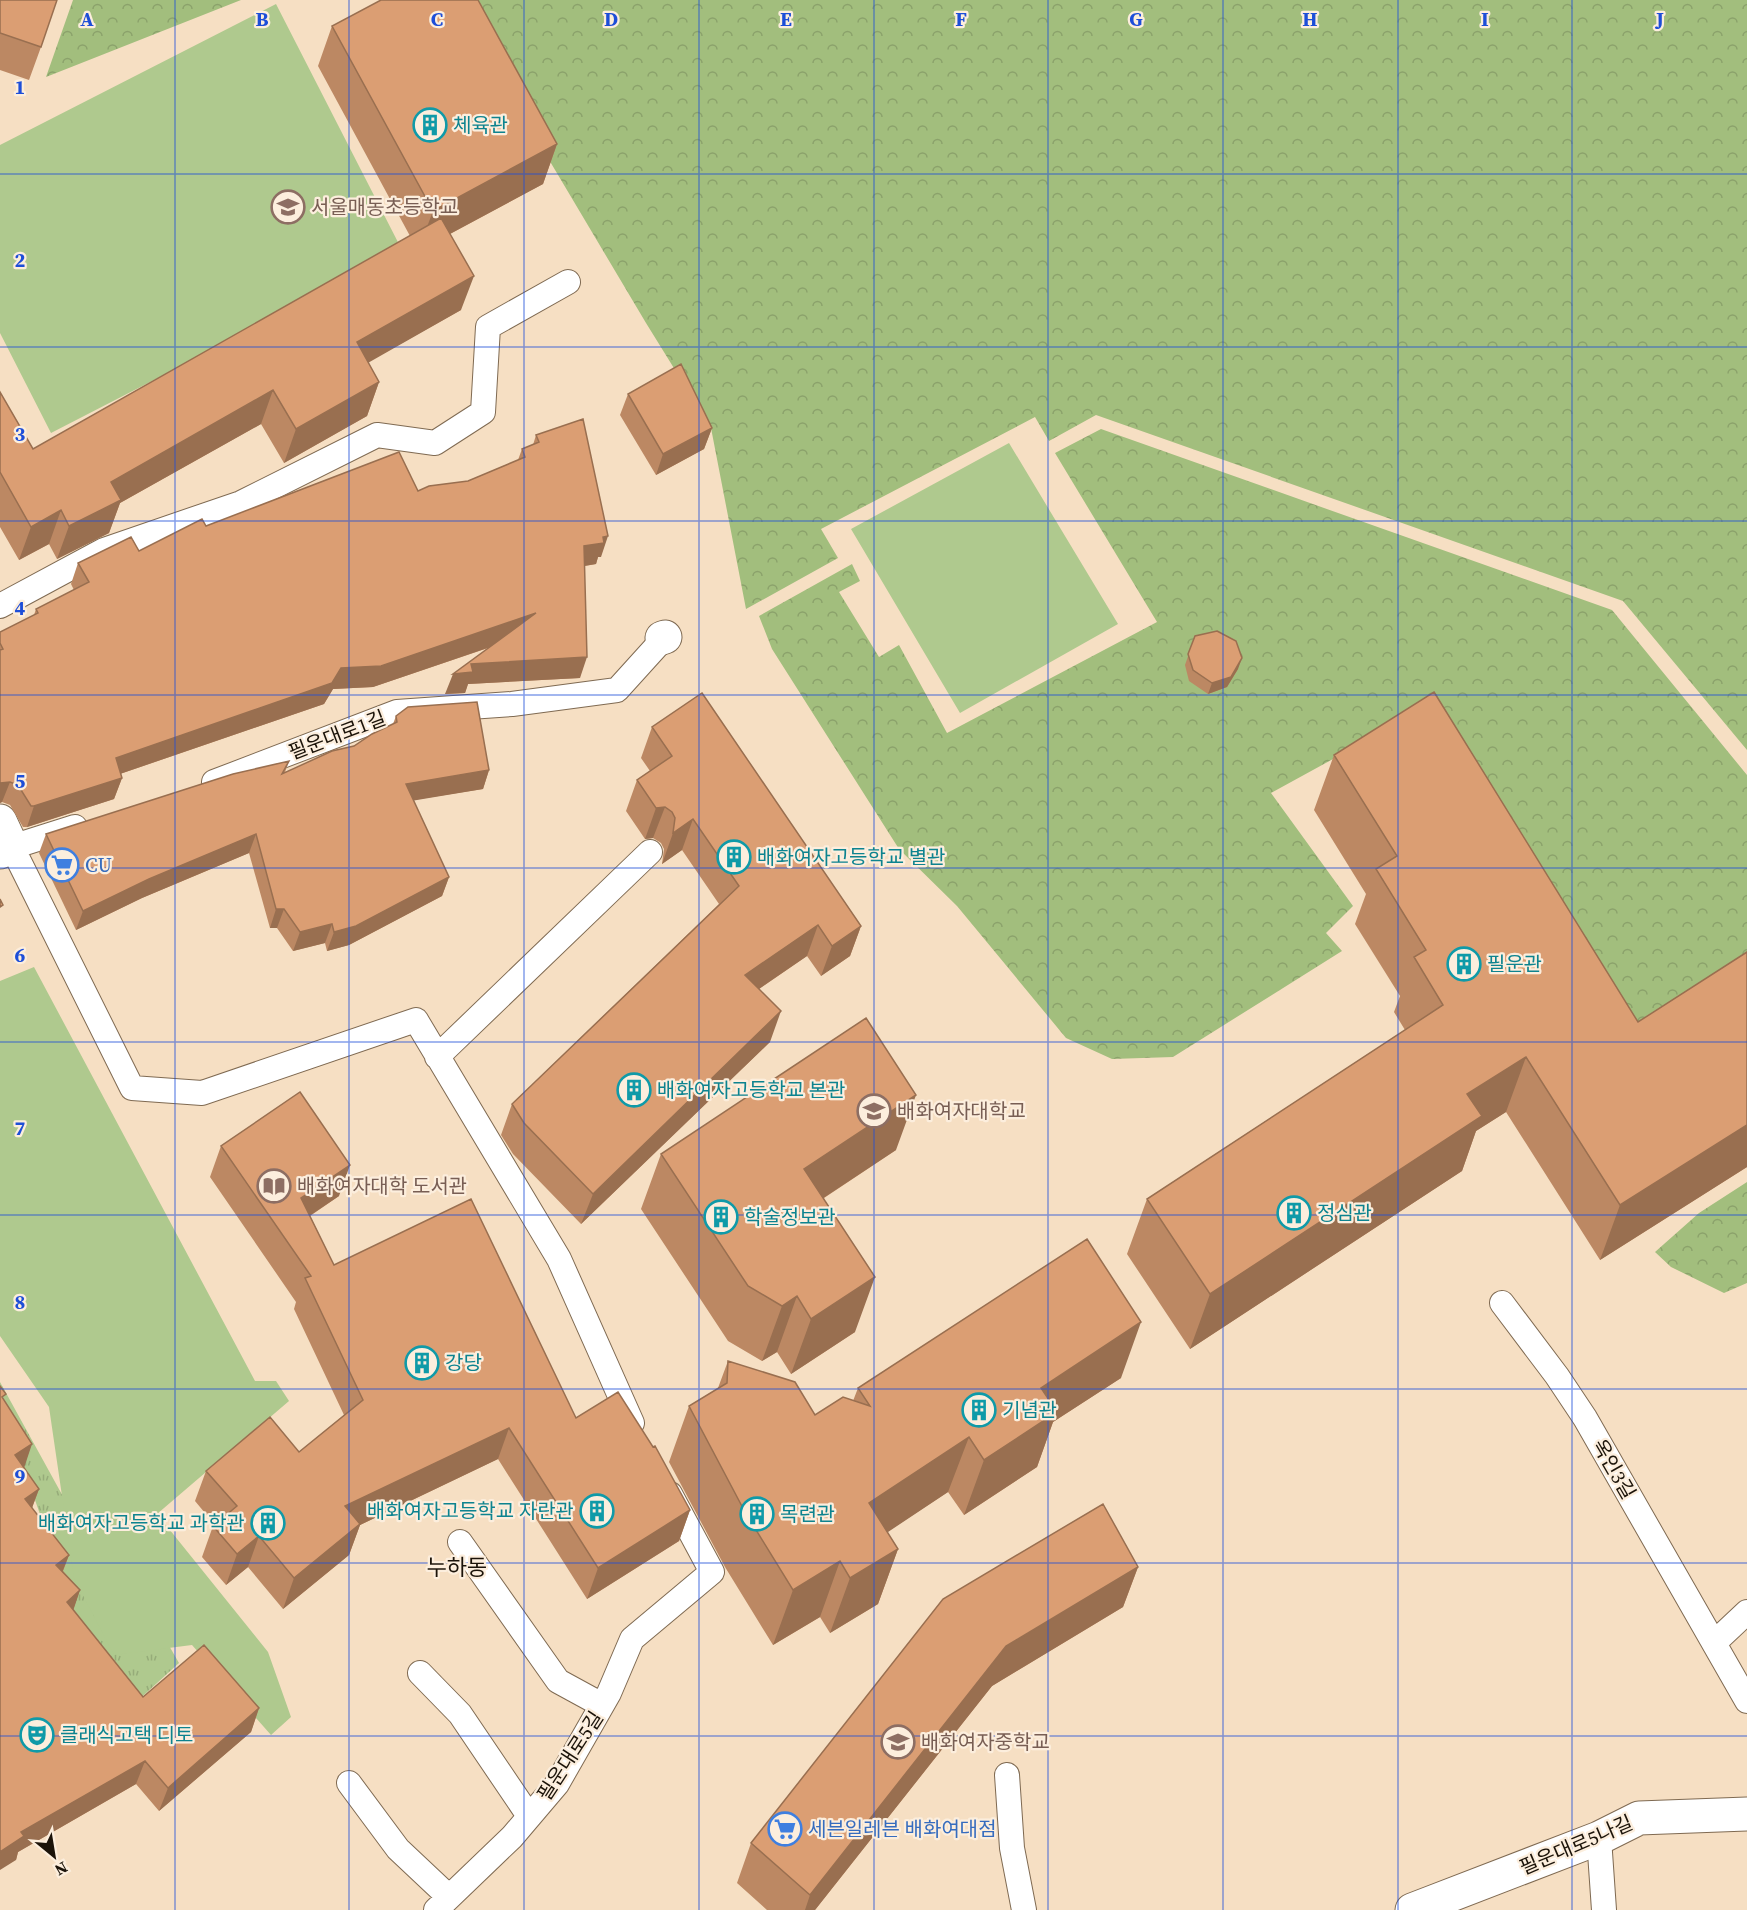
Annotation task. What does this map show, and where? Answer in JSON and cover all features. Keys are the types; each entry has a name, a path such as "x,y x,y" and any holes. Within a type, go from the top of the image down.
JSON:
{"street":[{"name":"필운대로5나길","path":"1412,1910 1599,1838 1639,1818 1747,1814"}],"lane":[{"path":"0,606 104,550 241,502 377,435 435,443 483,412 488,327 568,282"},
{"name":"필운대로1길","path":"189,790 233,776 397,712 512,704 617,690 664,638"},
{"path":"100,819 4,840 132,1088 202,1093 416,1020 559,1259 644,1446"},
{"path":"437,1057 650,852"},
{"name":"옥인3길","path":"1502,1303 1557,1376 1585,1418 1747,1701"},
{"name":"필운대로5길","path":"443,1903 512,1837 557,1785 602,1705 632,1639 712,1572 661,1477"},
{"path":"460,1542 558,1681 602,1705"},
{"path":"1714,1643 1747,1612"},
{"path":"420,1673 460,1714 529,1816"},
{"path":"1007,1775 1012,1848 1024,1910"},
{"path":"348,1783 443,1903"},
{"path":"1599,1838 1604,1910"}],"green space":[{"path":"73,0 241,0 46,77"},
{"path":"454,0 1747,0 1747,750 1623,601 1096,415 1049,441 1035,417 821,529 838,558 746,609 711,428"},
{"path":"276,4 403,252 51,433 0,333 0,145"},
{"path":"1101,429 1612,610 1747,775 1747,979 1635,1047 1417,713 1271,793 1353,906 1326,933 1342,951 1173,1057 1112,1059 1066,1038 957,906 899,849 772,649 759,616 852,564 860,581 839,592 879,657 899,645 947,733 1157,622 1055,453"},
{"path":"1009,443 1118,624 960,713 851,529"},
{"path":"34,967 255,1381 276,1381 289,1401 157,1514 268,1652 291,1717 271,1735 192,1645 114,1655 74,1578 49,1407 0,1336 0,981"},
{"path":"1747,1182 1747,1283 1724,1293 1671,1267 1655,1252 1699,1213"},
{"path":"0,1382 76,1520 110,1543 179,1663 134,1704 78,1622 11,1432 0,1413"}],"building":[{"path":"0,0 57,0 41,47 0,33"},
{"name":"체육관","path":"381,0 478,0 557,144 433,211 332,26"},
{"path":"441,218 474,276 357,342 379,382 296,429 273,390 111,482 121,500 69,526 61,510 31,527 0,472 0,392 33,449"},
{"path":"681,364 712,428 663,454 628,394"},
{"path":"583,419 608,536 603,537 604,543 584,546 587,657 471,664 473,672 453,674 536,613 381,666 341,668 332,683 116,758 122,778 34,806 31,806 18,785 10,782 0,783 0,650 3,649 0,643 0,632 38,613 36,609 89,582 78,563 131,537 139,551 202,519 206,526 399,452 418,491 429,486 468,481 525,457 522,449 539,442 536,435"},
{"path":"1217,631 1236,641 1242,658 1231,677 1212,683 1193,670 1188,654 1195,636"},
{"path":"1434,692 1638,1022 1747,952 1747,1125 1620,1205 1526,1057 1467,1094 1482,1116 1210,1294 1147,1199 1443,1005 1414,957 1426,950 1376,869 1397,856 1334,755"},
{"path":"702,693 861,926 832,946 818,925 745,975 781,1011 593,1194 524,1123 512,1104 739,886 693,819 673,833 675,818 672,812 665,807 656,808 637,780 672,756 652,727"},
{"path":"477,702 489,770 406,784 449,877 356,926 334,932 332,924 300,932 284,909 276,909 256,834 149,879 83,911 46,834 233,774 289,761 282,774 332,751 354,746 397,722 396,716 408,707"},
{"path":"866,1018 916,1095 804,1169 875,1277 811,1319 797,1296 782,1306 748,1286 661,1154"},
{"path":"300,1092 350,1165 301,1198 334,1265 471,1199 576,1418 618,1392 653,1447 655,1446 690,1510 598,1568 509,1428 345,1506 360,1524 294,1578 259,1536 237,1554 213,1526 237,1506 206,1471 270,1417 299,1452 363,1400 305,1278 311,1276 221,1146"},
{"path":"1087,1239 1141,1322 1041,1388 1057,1412 984,1460 969,1437 869,1503 898,1549 850,1578 840,1561 793,1590 745,1512 689,1406 727,1383 728,1361 795,1382 815,1415 843,1397 870,1406 858,1388"},
{"path":"0,1386 6,1394 2,1397 32,1444 15,1455 39,1489 25,1499 69,1555 56,1565 80,1590 67,1602 143,1697 204,1645 259,1708 168,1788 145,1761 21,1832 24,1836 0,1852"},
{"name":"배화여자중학교","path":"1103,1504 1138,1567 1006,1646 810,1895 751,1843 943,1599"}],"place":[{"name":"체육관","path":"430,125"},
{"name":"서울매동초등학교","path":"288,207"},
{"name":"배화여자고등학교 별관","path":"734,857"},
{"name":"CU","path":"62,865"},
{"name":"필운관","path":"1464,964"},
{"name":"배화여자고등학교 본관","path":"634,1090"},
{"name":"배화여자대학교","path":"874,1111"},
{"name":"배화여자대학 도서관","path":"274,1186"},
{"name":"정심관","path":"1294,1213"},
{"name":"학술정보관","path":"721,1217"},
{"name":"강당","path":"422,1363"},
{"name":"기념관","path":"979,1410"},
{"name":"배화여자고등학교 자란관","path":"597,1511"},
{"name":"목련관","path":"757,1514"},
{"name":"배화여자고등학교 과학관","path":"268,1523"},
{"name":"클래식고택 디토","path":"37,1735"},
{"name":"배화여자중학교","path":"898,1742"},
{"name":"세븐일레븐 배화여대점","path":"785,1829"}],"district":[{"name":"누하동","path":"457,1567"}]}
